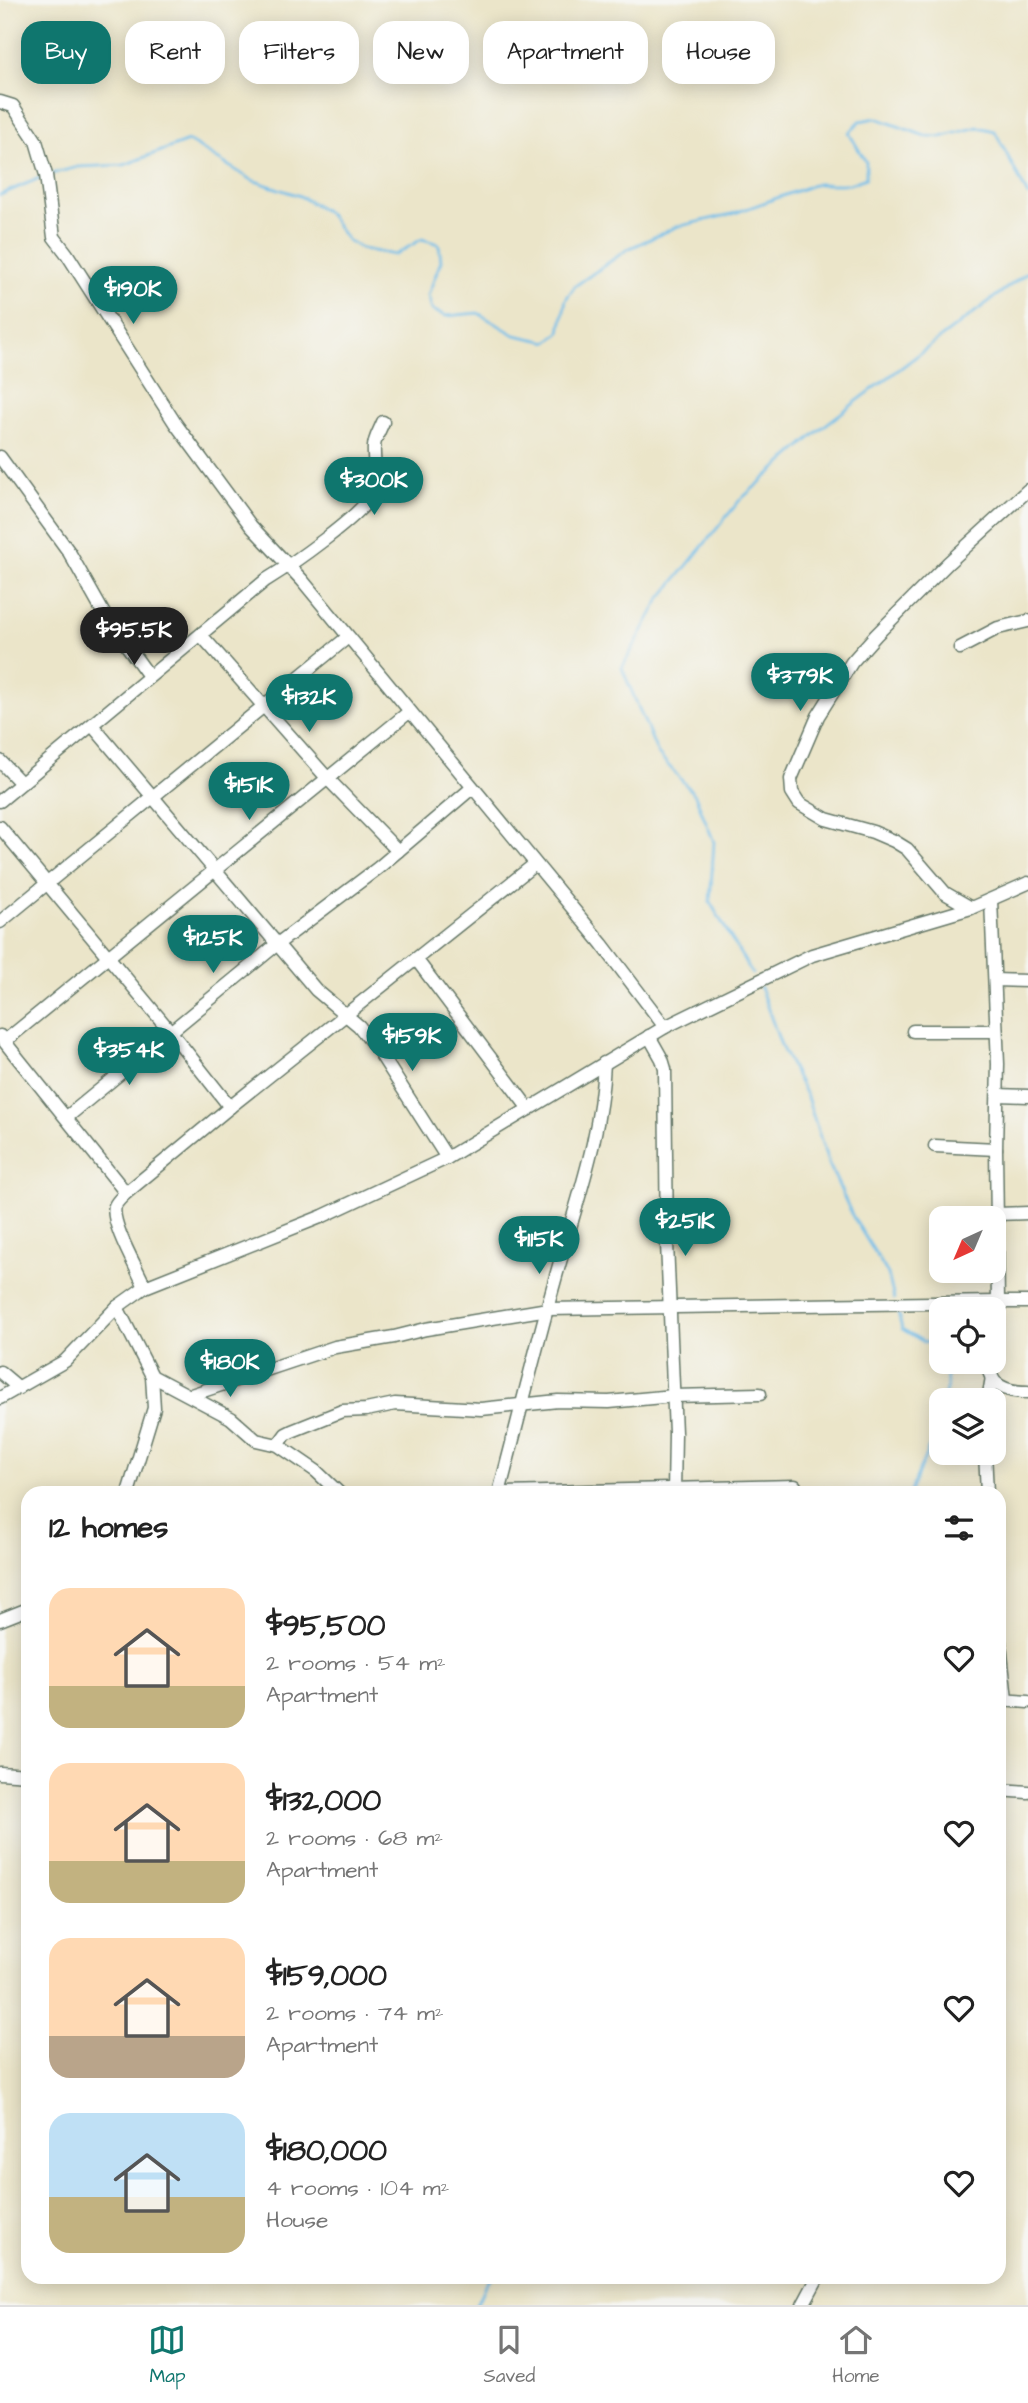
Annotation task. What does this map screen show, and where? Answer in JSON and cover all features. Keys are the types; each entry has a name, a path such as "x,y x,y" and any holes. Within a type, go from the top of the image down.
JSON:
{"street":[{"path":"0,102 13,106 36,141 46,175 54,237 175,424 251,526 290,565 602,944 665,1027"},
{"path":"0,801 265,580 290,565 351,517 369,499 374,489 374,444 383,422"},
{"path":"0,457 69,552 104,614 149,676"},
{"path":"971,908 945,893 907,849 894,841 826,819 799,803 792,792 791,779 818,716 852,662 948,563 1028,490"},
{"path":"961,648 998,628 1028,621"},
{"path":"201,635 262,707 398,851"},
{"path":"0,922 348,637"},
{"path":"126,1193 2,1038 216,870 410,712"},
{"path":"92,725 276,945 316,990 359,1026 380,1053 447,1158"},
{"path":"0,761 21,783"},
{"path":"66,1118 276,945 398,851 472,788"},
{"path":"0,827 108,955 230,1107"},
{"path":"145,1287 114,1217 115,1207 126,1193 535,864"},
{"path":"0,1398 65,1361 117,1307 145,1287 323,1216 447,1158 665,1027 812,955 971,908 1028,883"},
{"path":"991,900 998,1095 997,1206"},
{"path":"416,959 528,1109"},
{"path":"995,980 1028,981"},
{"path":"913,1031 996,1031"},
{"path":"649,1036 663,1059 665,1069 674,1486"},
{"path":"501,1486 593,1151 602,1099 604,1063"},
{"path":"998,1095 1028,1096"},
{"path":"935,1146 996,1149"},
{"path":"1006,1214 1028,1213"},
{"path":"1006,1303 1028,1302"},
{"path":"191,1395 335,1347 548,1309 929,1305"},
{"path":"117,1307 152,1376 153,1408 130,1486"},
{"path":"0,1372 19,1388"},
{"path":"990,1388 991,1374"},
{"path":"152,1376 231,1418 256,1440 278,1445 316,1471 332,1486"},
{"path":"992,1377 1006,1391 1028,1392"},
{"path":"278,1445 292,1431 342,1411 366,1410 395,1404 481,1409 558,1401 609,1402 673,1396 760,1394"},
{"path":"986,1465 987,1486"},
{"path":"0,1620 21,1612"},
{"path":"1006,1700 1028,1702"},
{"path":"0,1773 21,1774"},
{"path":"1006,1790 1028,1792"},
{"path":"803,2305 814,2284"}],"waterway":[{"path":"51,174 78,167 124,165 188,141 252,180 300,196 328,213 347,240 362,249 395,255 422,239 439,244 441,261 428,295 432,310 446,316 478,313 515,335 548,342 560,332 566,299 575,286 628,249 676,227 732,214 816,184 849,184 866,178 866,162 849,133 860,121 876,118 925,136 941,137 978,127 995,131 1028,196"},
{"path":"0,195 42,177"},
{"path":"752,974 710,902 714,842 695,795 658,754 622,668 660,599 740,500 824,426 1028,272"},
{"path":"760,987 782,1048 807,1097 828,1162 853,1217 888,1274 894,1299"},
{"path":"897,1309 902,1329 929,1343"},
{"path":"946,1374 946,1388"},
{"path":"913,1486 929,1447"},
{"path":"476,2305 486,2284"}]}
